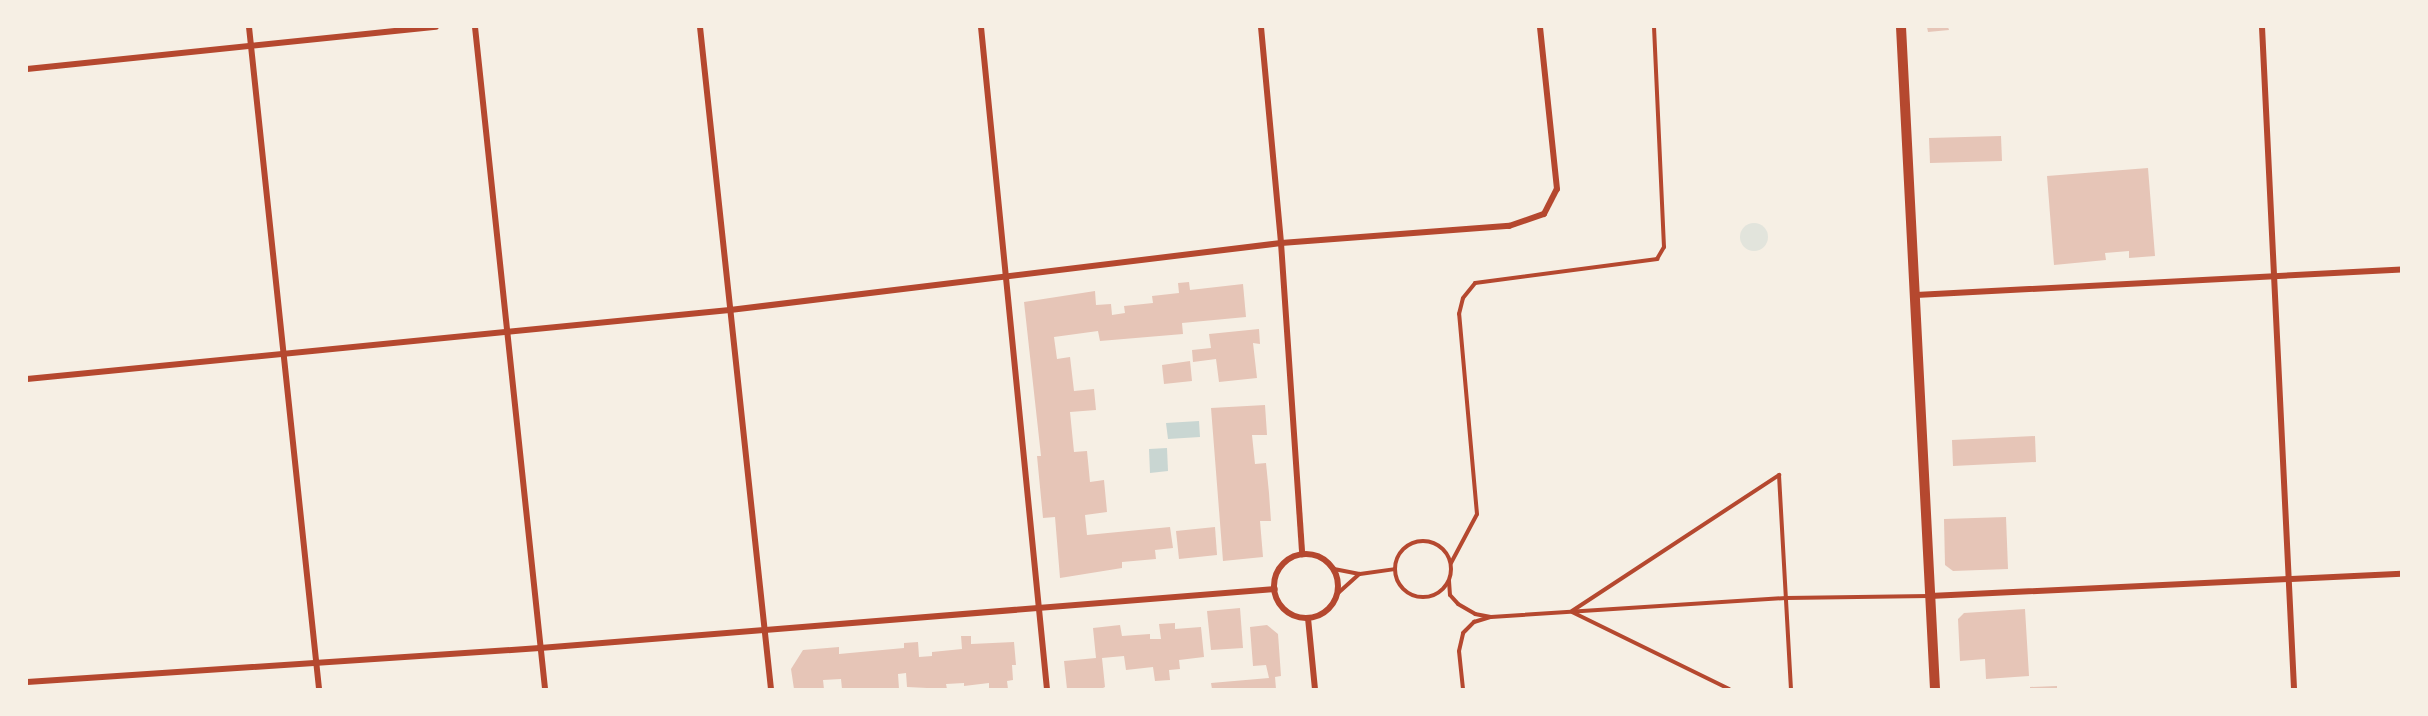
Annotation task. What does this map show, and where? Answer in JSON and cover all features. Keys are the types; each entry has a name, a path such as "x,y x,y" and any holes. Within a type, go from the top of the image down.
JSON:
{"street":[{"path":"249,27 319,689"},
{"path":"27,69 436,27"},
{"path":"475,27 545,689"},
{"path":"700,27 771,689"},
{"path":"981,27 1047,689"},
{"path":"1260,27 1281,243 1302,554"},
{"path":"27,379 282,351 730,310 1006,274 1281,243 1509,225 1544,214 1557,189 1540,27"},
{"path":"1901,27 1935,689"},
{"path":"2262,27 2294,689"},
{"path":"1916,295 2401,270"},
{"path":"1302,554 1322,558 1334,569 1337,594 1326,611 1308,618 1289,613 1275,589 1279,570 1293,557 1302,554"},
{"path":"1930,596 2401,574"},
{"path":"27,682 540,648 1275,589"},
{"path":"1308,618 1315,689"}],"lane":[{"path":"1491,617 1475,614 1458,604 1450,595 1450,563 1477,514 1459,314 1464,298 1475,283 1657,259 1664,247 1654,27"},
{"path":"1571,612 1779,475 1791,689"},
{"path":"1449,581 1435,594 1416,596 1401,586 1395,569 1402,552 1416,542 1434,543 1450,563"},
{"path":"1334,569 1360,574 1395,569"},
{"path":"1337,594 1360,574"},
{"path":"1463,689 1459,651 1463,633 1473,622 1491,617 1786,598 1930,596"},
{"path":"1571,612 1729,689"}],"shaded area":[{"path":"1754,223 1764,227 1768,237 1764,247 1754,251 1744,247 1740,237 1744,227"},
{"path":"1199,421 1200,437 1168,439 1166,423"},
{"path":"1167,448 1168,471 1150,473 1149,449"}],"building":[{"path":"1927,27 1948,27 1949,30 1928,32"},
{"path":"2001,136 2002,161 1930,163 1929,138"},
{"path":"2148,168 2155,256 2129,258 2129,251 2105,253 2106,260 2054,265 2047,176"},
{"path":"1189,282 1190,290 1243,284 1246,317 1182,323 1183,334 1100,341 1098,331 1054,337 1057,359 1070,357 1074,391 1094,389 1096,410 1070,412 1074,452 1087,451 1090,482 1104,480 1107,512 1085,515 1087,535 1170,527 1173,548 1155,550 1156,559 1122,562 1122,568 1060,578 1055,517 1043,518 1037,456 1041,456 1024,302 1095,291 1096,305 1111,304 1112,315 1125,313 1124,306 1153,303 1152,296 1179,293 1178,283"},
{"path":"1259,329 1260,344 1253,343 1257,378 1219,382 1216,359 1193,362 1192,350 1211,348 1209,334"},
{"path":"1190,361 1192,381 1164,384 1162,365"},
{"path":"1265,405 1267,435 1252,435 1255,464 1266,463 1269,493 1271,521 1260,521 1263,557 1223,561 1211,408"},
{"path":"2035,436 2036,462 1953,466 1952,440"},
{"path":"2006,517 2008,569 1953,571 1945,565 1944,519"},
{"path":"1215,527 1217,555 1179,559 1176,531"},
{"path":"1240,608 1243,648 1211,650 1207,611"},
{"path":"2025,609 2029,676 1986,679 1985,659 1960,661 1958,619 1964,613"},
{"path":"1175,623 1175,629 1201,627 1204,657 1179,660 1180,669 1169,670 1170,680 1155,681 1153,667 1126,670 1124,656 1102,658 1105,687 1067,689 1064,661 1096,658 1093,628 1120,625 1122,636 1150,634 1150,639 1161,639 1159,624"},
{"path":"1267,625 1278,634 1281,676 1275,677 1276,689 1212,689 1211,683 1269,678 1266,665 1253,666 1250,627"},
{"path":"961,636 971,636 971,644 1014,642 1016,665 1012,665 1013,680 1007,681 1008,689 989,689 989,683 964,686 964,683 946,684 947,689 907,687 906,673 898,674 899,689 842,689 841,679 823,680 824,689 794,689 791,669 803,650 839,647 839,654 904,648 904,643 918,642 919,657 932,656 932,652 962,649"},
{"path":"2057,686 2057,689 2030,689 2030,687"}]}
